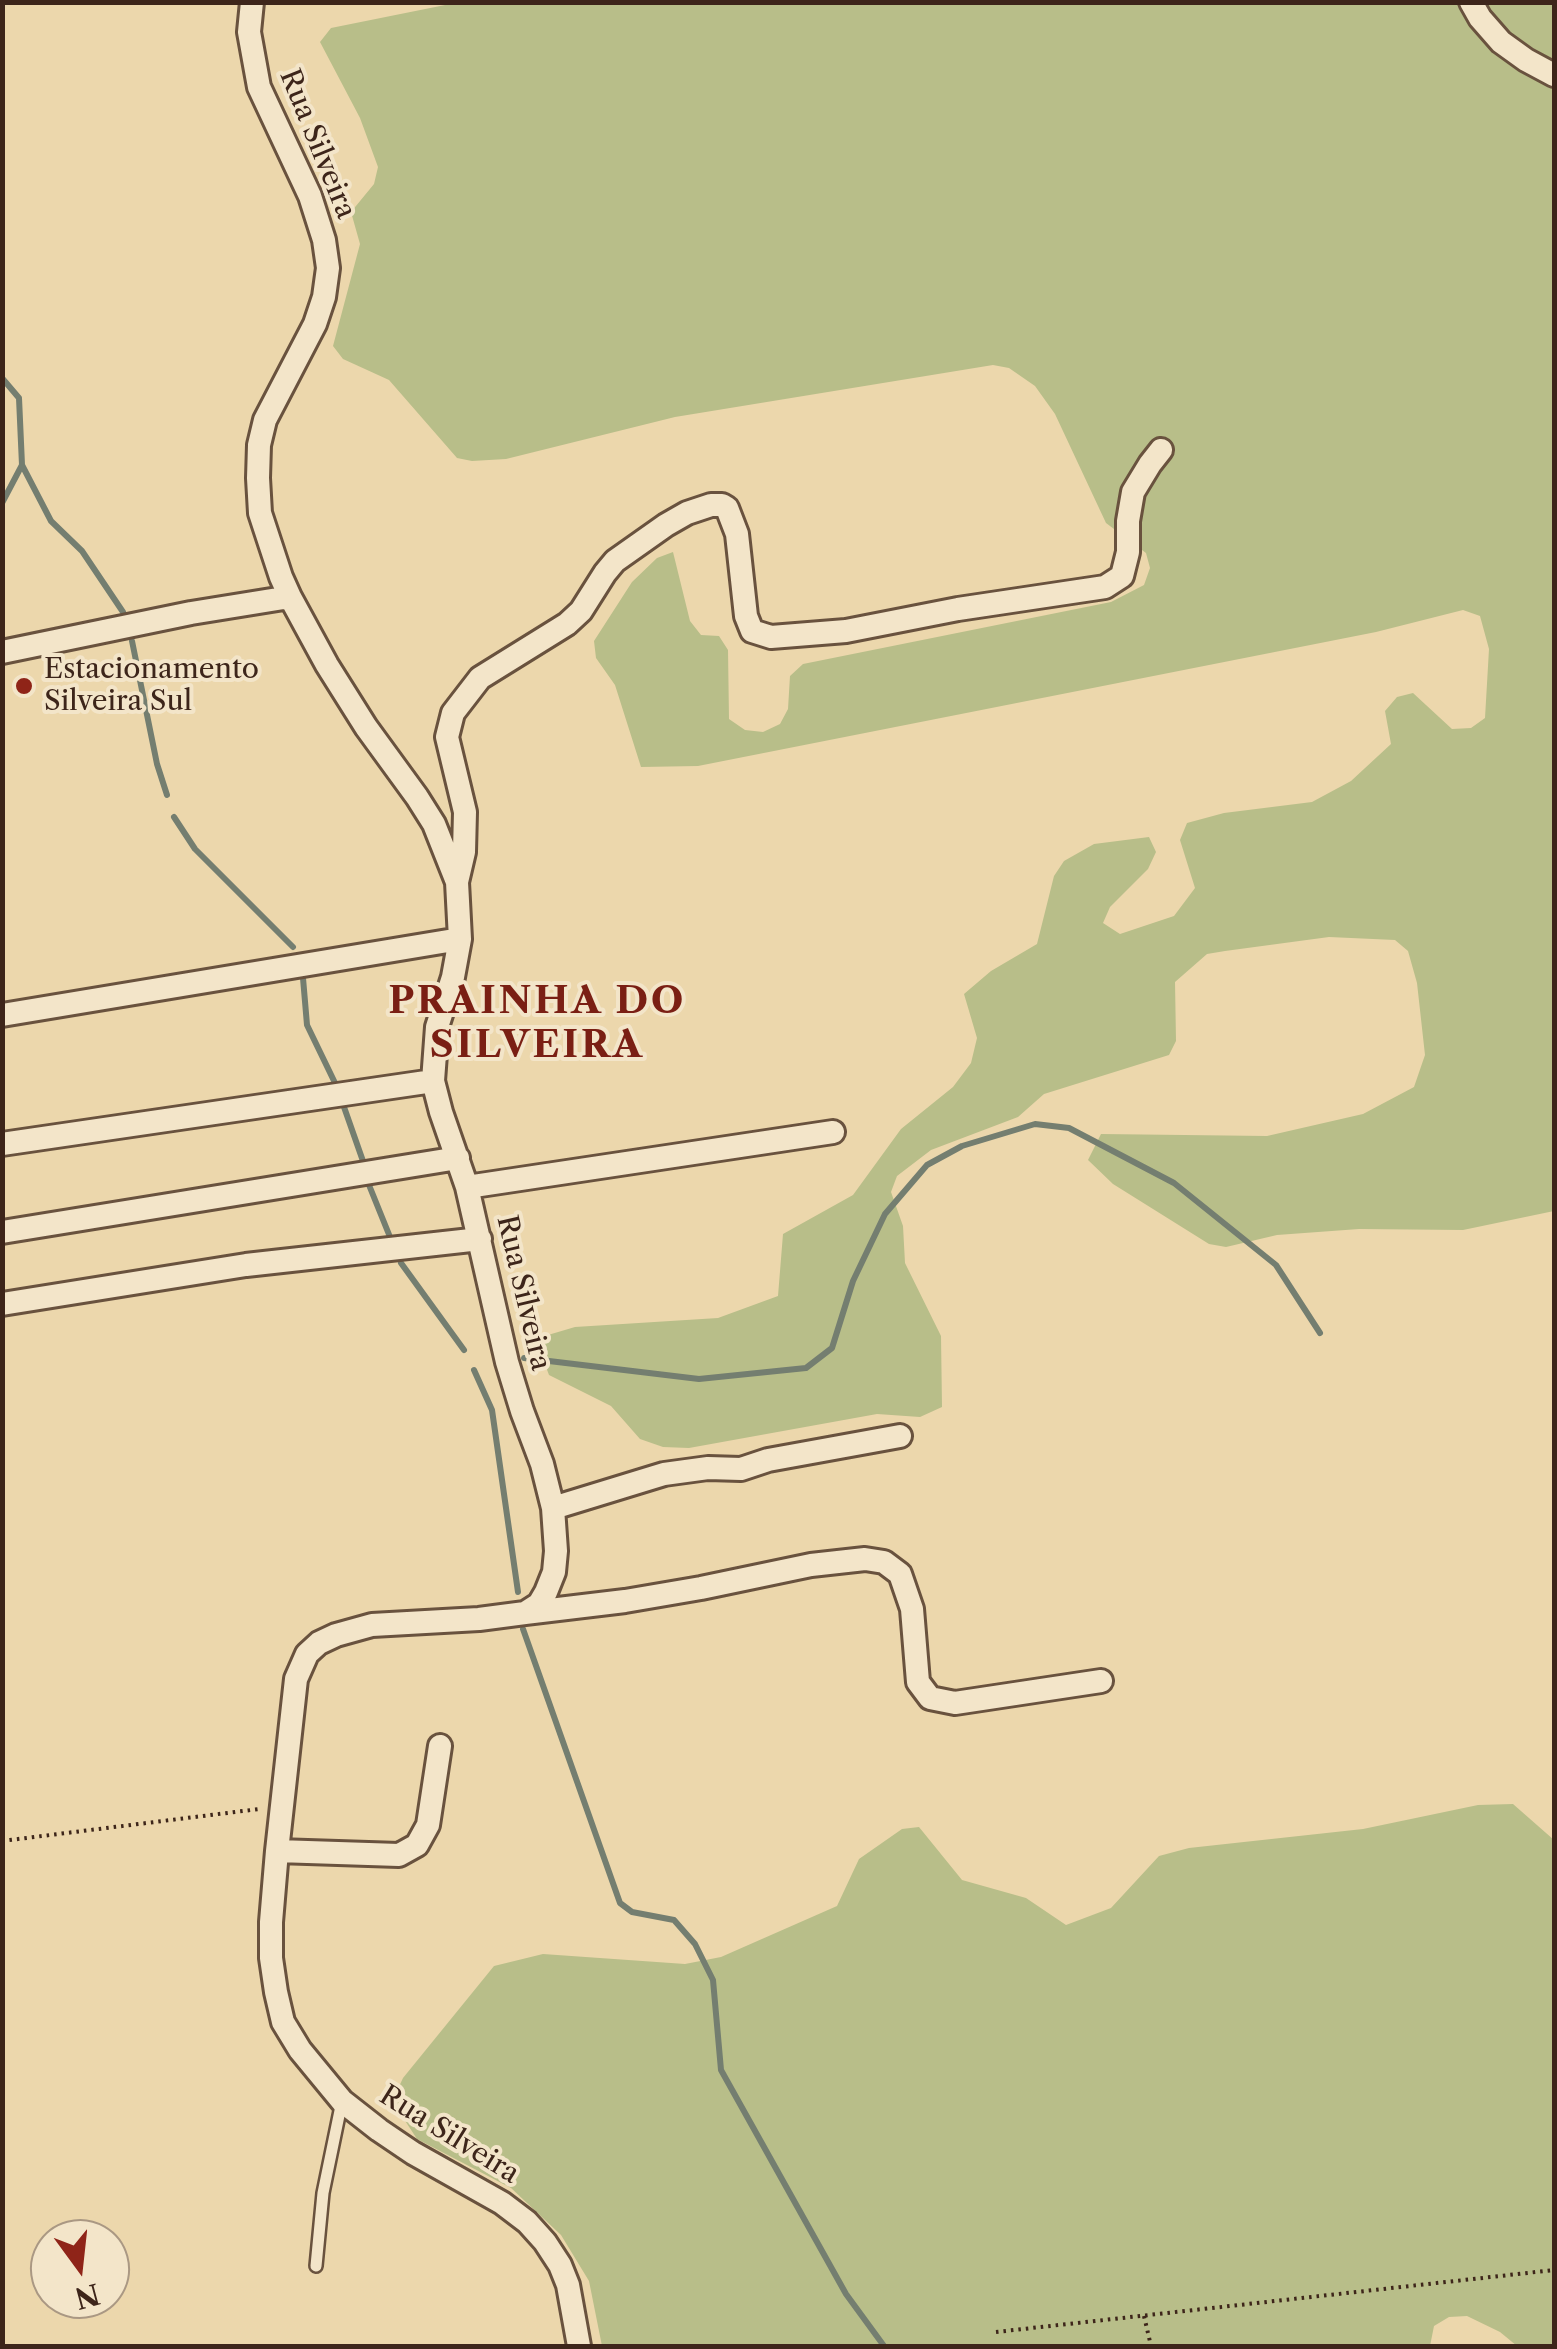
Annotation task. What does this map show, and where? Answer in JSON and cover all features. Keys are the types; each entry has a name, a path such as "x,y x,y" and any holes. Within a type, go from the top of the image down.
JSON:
{"street":[{"name":"Rua Silveira","path":"252,2 249,32 259,88 310,196 328,268 315,324 265,420 259,445 260,513 290,597 366,727 434,824 457,882 460,939 438,1026 434,1081 468,1187 508,1362 553,1508 554,1572 539,1604 526,1614 372,1625 336,1635 307,1654 296,1679 277,1851 271,1958 283,2022 300,2050 342,2101 401,2146 502,2203 527,2222 544,2242 564,2275 579,2346"},
{"path":"1471,2 1501,42 1554,74"},
{"path":"457,882 464,852 465,812 447,736 452,713 480,678 567,624 581,611 616,561 666,525 711,505 727,508 737,534 746,616 752,631 772,637 846,631 1104,586 1122,576 1134,492 1161,450"},
{"path":"2,652 290,597"},
{"path":"2,1015 460,939"},
{"path":"2,1144 434,1081"},
{"path":"468,1187 833,1132"},
{"path":"2,1232 458,1158"},
{"path":"2,1304 246,1265 480,1238"},
{"path":"553,1508 664,1474 741,1468 900,1436"},
{"path":"526,1614 625,1601 865,1558 884,1562 900,1574 912,1609 918,1682 930,1698 955,1703 1102,1681"},
{"path":"277,1851 399,1855 417,1845 428,1825 440,1746"}],"lane":[{"path":"316,2266 324,2193 342,2101"}],"path":[{"path":"2,1841 283,1806"},
{"path":"996,2332 1554,2270"},
{"path":"1144,2316 1150,2346"}],"green space":[{"path":"460,2 1554,3 1554,1211 1463,1230 1359,1229 1277,1235 1226,1247 1209,1244 1113,1184 1088,1160 1101,1134 1267,1136 1363,1114 1414,1087 1425,1055 1417,983 1408,951 1395,940 1329,937 1225,951 1207,954 1175,982 1176,1041 1169,1055 1044,1094 1018,1117 931,1150 897,1176 891,1192 903,1226 905,1263 941,1336 942,1407 920,1417 877,1414 689,1448 663,1447 640,1439 611,1406 549,1375 540,1351 548,1335 575,1327 718,1318 778,1296 783,1234 853,1195 901,1129 953,1087 971,1063 977,1038 964,994 991,971 1037,944 1054,876 1064,861 1094,844 1149,837 1156,852 1148,869 1110,907 1103,923 1120,934 1174,916 1195,888 1180,840 1187,823 1224,813 1312,802 1351,781 1391,744 1385,711 1397,697 1413,693 1452,729 1471,728 1485,718 1489,649 1480,616 1463,610 1376,632 698,766 641,767 615,685 596,658 594,641 632,582 657,558 673,552 690,621 701,635 719,636 728,650 729,719 745,730 763,732 780,724 788,709 790,676 803,664 1111,602 1144,585 1150,568 1146,553 1106,523 1055,414 1035,386 1009,368 993,365 675,417 506,459 457,458 389,380 343,359 333,346 360,244 351,212 374,184 378,167 360,118 320,42 331,28"},
{"path":"1513,1804 1554,1840 1554,2346 1517,2346 1500,2332 1467,2316 1449,2317 1434,2326 1430,2346 602,2346 589,2281 561,2235 511,2188 417,2139 398,2110 396,2093 403,2078 494,1966 543,1954 685,1964 721,1957 837,1906 859,1859 902,1829 919,1827 962,1880 1026,1898 1066,1925 1111,1908 1159,1856 1189,1848 1363,1829 1478,1805"}],"waterway":[{"path":"2,378 19,398 22,465 51,521 82,551 123,612"},
{"path":"2,503 22,465"},
{"path":"132,641 167,795"},
{"path":"174,817 195,849 293,947"},
{"path":"303,978 307,1025 336,1085"},
{"path":"344,1107 364,1164"},
{"path":"524,1358 699,1379 806,1368 832,1348 853,1281 885,1214 927,1165 962,1146 1035,1124 1069,1128 1174,1183 1276,1265 1320,1333"},
{"path":"369,1185 390,1237"},
{"path":"401,1263 464,1350"},
{"path":"474,1370 492,1410 518,1592"},
{"path":"523,1629 620,1903 632,1912 674,1920 695,1944 713,1980 721,2070 846,2294 884,2346"}],"place":[{"name":"Estacionamento Silveira Sul","path":"24,686"}],"district":[{"name":"PRAINHA DO SILVEIRA","path":"537,1024"}]}
